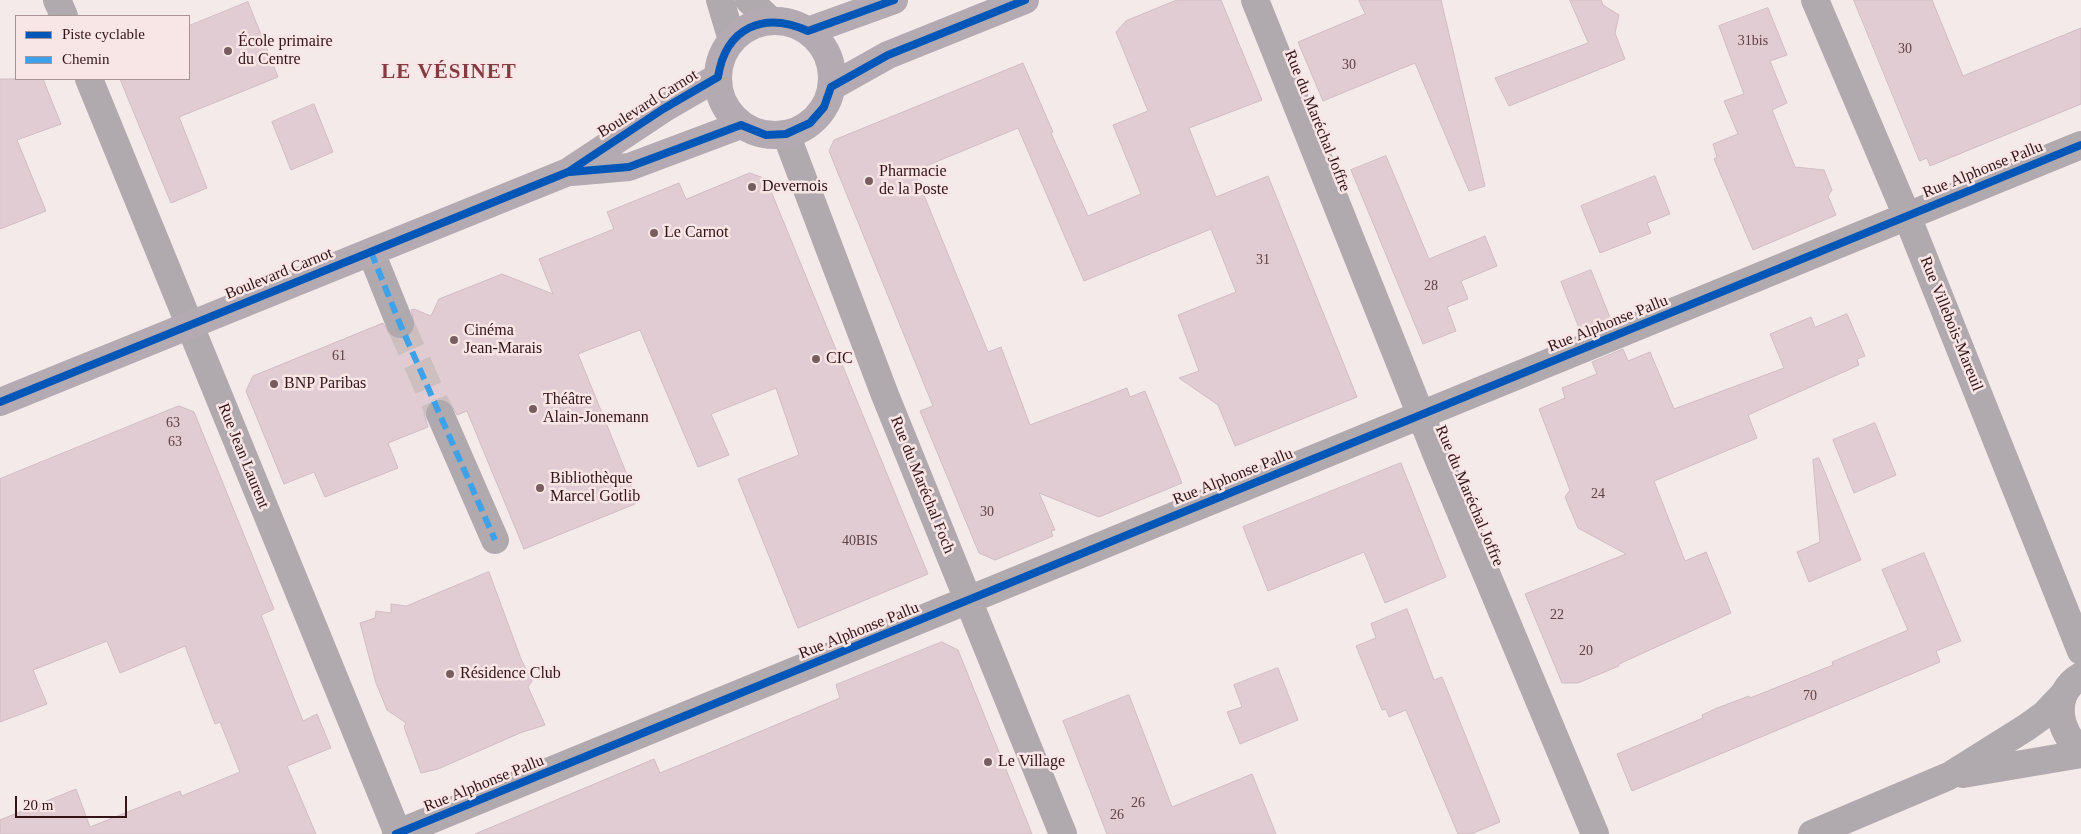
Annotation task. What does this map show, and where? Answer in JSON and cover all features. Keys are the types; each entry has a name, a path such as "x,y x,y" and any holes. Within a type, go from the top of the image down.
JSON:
{"main road":[{"path":"808,32 894,0"},
{"path":"831,87 888,55 1025,0"},
{"path":"771,21 791,24 808,32 822,47 831,66 831,87 824,107 810,123 786,134 766,135 741,125 728,111 720,95 718,77 722,58 732,40 750,27 771,21"},
{"name":"Boulevard Carnot","path":"0,402 568,172 664,109 718,77"},
{"name":"Boulevard Carnot","path":"568,172 629,167 741,125"}],"street":[{"path":"57,0 64,15"},
{"path":"720,0 732,40"},
{"path":"749,0 771,21"},
{"name":"Rue du Maréchal Joffre","path":"1254,0 1420,415 1595,834"},
{"name":"Rue Villebois-Mareuil","path":"1815,0 1908,216 2081,651"},
{"name":"Rue Jean Laurent","path":"89,80 397,834"},
{"name":"Rue du Maréchal Foch","path":"786,134 885,395 1063,834"},
{"name":"Rue Alphonse Pallu","path":"397,834 2081,145"},
{"path":"371,252 400,324"},
{"path":"440,414 495,540"},
{"path":"2073,685 2060,711 2062,728 2071,743 2081,752"},
{"path":"1812,834 1950,776 2027,727 2044,714 2073,685"},
{"path":"1950,776 2081,752"}],"building":[{"path":"1177,0 1221,0 1262,100 1189,128 1216,197 1268,176 1357,397 1235,446 1218,405 1179,378 1199,371 1178,315 1236,292 1211,229 1084,281 1018,128 914,171 988,352 1001,347 1030,425 1127,388 1130,397 1145,391 1182,483 1099,517 1039,493 1055,530 1051,531 1053,536 995,560 979,553 920,411 933,406 829,151 834,140 1023,63 1053,132 1051,133 1088,216 1141,194 1113,125 1148,111 1116,32 1126,21"},
{"path":"1359,0 1441,0 1485,186 1469,191 1415,63 1323,101 1298,42 1365,14"},
{"path":"1570,0 1601,0 1603,5 1619,15 1615,33 1625,59 1509,106 1495,78 1588,43"},
{"path":"1854,0 1932,0 1963,76 2081,28 2081,104 1930,166 1927,158 1920,161"},
{"name":"École primaire du Centre","path":"248,2 278,77 179,117 207,188 171,203 120,80 190,80 190,26"},
{"path":"1768,8 1787,55 1770,61 1787,103 1772,110 1795,167 1824,170 1832,190 1828,196 1836,215 1753,250 1714,159 1717,157 1713,144 1738,134 1724,101 1744,94 1719,26"},
{"path":"0,79 43,80 61,124 17,140 46,211 0,229"},
{"path":"314,104 333,152 291,170 272,122"},
{"path":"1386,156 1429,259 1485,236 1497,266 1461,281 1468,299 1447,307 1456,331 1423,344 1351,170"},
{"path":"750,173 766,179 928,574 798,628 738,479 799,455 776,388 711,414 729,455 698,467 640,330 578,354 634,492 632,493 635,504 524,549 467,411 457,415 450,402 441,398 433,400 427,405 424,413 428,427 388,443 398,468 325,497 314,472 284,484 246,391 253,376 383,323 391,337 398,339 406,338 413,333 415,327 411,310 414,309 431,316 439,299 502,274 553,294 539,259 614,229 607,212 679,183 686,199"},
{"path":"1655,176 1670,214 1647,223 1651,233 1600,253 1581,206"},
{"path":"1591,270 1611,320 1581,333 1561,282"},
{"path":"1847,314 1865,356 1857,359 1859,365 1748,415 1757,438 1654,481 1685,561 1706,552 1731,613 1619,664 1619,666 1578,683 1562,683 1525,594 1626,554 1578,528 1565,497 1570,490 1539,409 1565,398 1562,388 1597,374 1592,362 1623,349 1628,361 1650,352 1674,409 1784,368 1770,334 1811,317 1815,327"},
{"path":"179,406 194,412 274,609 261,615 303,721 317,714 331,748 287,766 316,834 0,834 0,820 76,789 90,827 180,791 182,796 240,772 220,722 215,724 185,646 120,673 107,641 33,670 47,704 0,722 0,479"},
{"path":"1875,423 1896,475 1854,493 1833,440"},
{"path":"1819,458 1861,560 1809,582 1797,552 1820,542 1813,460"},
{"path":"1401,463 1446,577 1385,603 1364,552 1268,591 1243,527"},
{"path":"1924,553 1961,641 1936,651 1940,662 1632,791 1617,754 1703,718 1702,715 1717,708 1749,696 1750,698 1833,665 1832,662 1908,630 1882,570"},
{"name":"Résidence Club","path":"489,572 521,659 532,681 528,687 545,725 520,733 438,769 421,773 404,727 406,723 387,710 376,683 360,623 375,618 376,611 391,613 391,604 406,606"},
{"path":"1407,609 1434,680 1442,677 1500,822 1471,834 1458,834 1406,710 1389,717 1386,709 1382,710 1356,646 1376,638 1371,624"},
{"path":"942,642 958,650 1032,834 475,834 654,759 660,773 716,750 840,698 836,685"},
{"path":"1278,668 1298,720 1240,744 1227,712 1242,707 1234,685"},
{"path":"1129,695 1172,807 1252,774 1276,834 1107,834 1063,721"}],"tunnel":[{"path":"400,324 440,414"}],"marked path":[{"path":"371,252 400,324 495,540"}],"cycle path":[{"path":"0,402 568,172 663,109 718,77 722,60 729,46 738,35 749,28 762,24 776,23 792,25 808,31 894,0"},
{"path":"570,172 629,167 741,125 766,135 786,134 810,123 824,107 831,87 888,55 1025,0"},
{"path":"396,834 2081,145"}],"place":[{"name":"École primaire du Centre","path":"228,51"},
{"name":"Pharmacie de la Poste","path":"869,181"},
{"name":"Devernois","path":"752,187"},
{"name":"Le Carnot","path":"654,233"},
{"name":"Cinéma Jean-Marais","path":"454,340"},
{"name":"CIC","path":"816,359"},
{"name":"BNP Paribas","path":"274,384"},
{"name":"Théâtre Alain-Jonemann","path":"533,409"},
{"name":"Bibliothèque Marcel Gotlib","path":"540,488"},
{"name":"Résidence Club","path":"450,674"},
{"name":"Le Village","path":"988,762"}],"district":[{"name":"LE VÉSINET","path":"449,73"}]}
